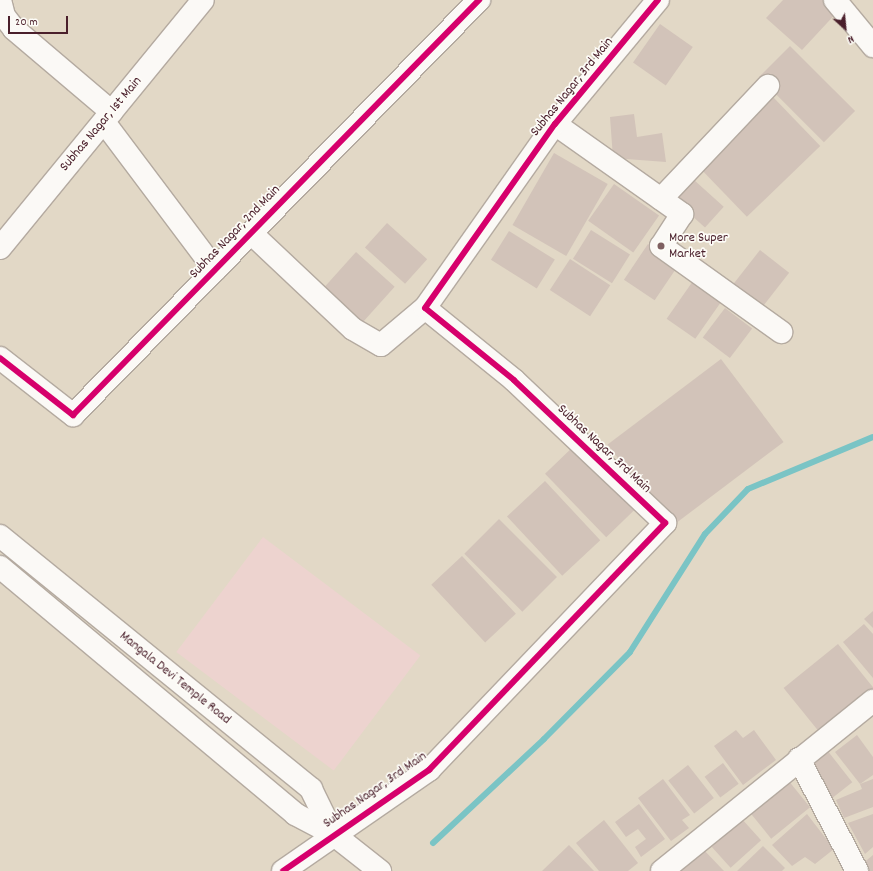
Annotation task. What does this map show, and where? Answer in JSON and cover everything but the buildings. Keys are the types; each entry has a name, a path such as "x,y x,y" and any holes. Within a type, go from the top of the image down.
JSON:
{"street":[{"path":"0,0 4,16 14,29 108,117 215,270"},
{"name":"Subhas Nagar, 1st Main","path":"0,248 203,0"},
{"name":"Subhas Nagar, 2nd Main","path":"0,358 73,415 479,0"},
{"name":"Subhas Nagar, 3rd Main","path":"283,871 333,834 429,770 665,523 514,380 425,308 555,124 658,0"},
{"path":"836,0 873,46"},
{"path":"661,199 768,86"},
{"path":"555,124 682,214 661,246 781,332"},
{"path":"251,233 353,329 382,345 425,308"},
{"name":"Mangala Devi Temple Road","path":"0,536 311,789 333,834"},
{"name":"Mangala Devi Temple Road","path":"0,567 295,814 333,834 380,871"},
{"path":"662,871 799,759 873,701"},
{"path":"799,759 857,871"}],"shaded area":[{"path":"263,537 420,656 334,771 176,652"}],"waterway":[{"path":"433,843 544,739 630,652 705,534 748,489 873,437"}],"cycle path":[{"path":"0,358 73,415 479,0"},
{"path":"283,871 429,770 665,523 514,380 425,308 555,124 658,0"}],"place":[{"name":"More Super Market","path":"661,246"}]}
